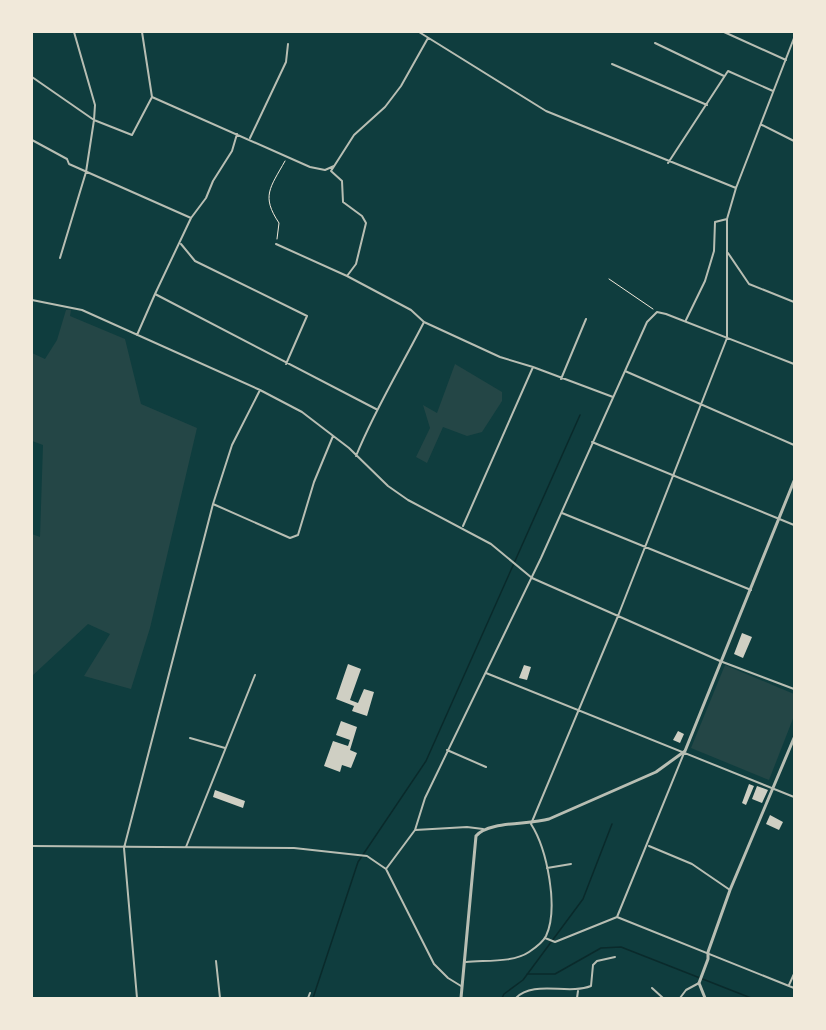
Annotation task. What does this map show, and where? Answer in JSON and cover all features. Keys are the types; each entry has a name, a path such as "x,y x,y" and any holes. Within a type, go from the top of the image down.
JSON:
{"street":[{"path":"60,258 86,172 94,120 94,105 74,32"},
{"path":"32,77 94,120 132,135 152,97 142,32"},
{"path":"418,32 546,111 668,163 736,188"},
{"path":"724,32 786,60"},
{"path":"347,276 356,264 366,223 362,216 343,202 342,181 332,171 354,135 385,107 401,86 428,37"},
{"path":"464,963 511,958 528,953 545,938 552,915 547,868 531,824 618,616 727,338 727,219 736,188 795,38"},
{"path":"655,43 724,76"},
{"path":"250,139 286,62 288,44"},
{"path":"612,64 707,105"},
{"path":"668,163 724,76 731,71 774,92"},
{"path":"152,97 317,168 325,170 335,166"},
{"path":"761,125 795,141"},
{"path":"137,335 191,218 206,198 213,181 232,151 237,134"},
{"path":"32,140 86,172 191,218"},
{"path":"686,320 705,281 714,251 715,222 727,219"},
{"path":"181,243 195,261 308,316 286,364"},
{"path":"276,244 347,276 411,310 424,322 500,357 533,367 612,398"},
{"path":"727,252 749,284 760,291 795,302"},
{"path":"155,294 376,409"},
{"path":"32,300 82,310 260,390 302,412 333,436 370,471 408,500 491,544 532,578 720,661 795,689"},
{"path":"386,869 415,830 425,798 532,578 647,322 657,312 686,320 795,364"},
{"path":"561,379 586,319"},
{"path":"356,456 376,409 407,357 424,322"},
{"path":"462,527 533,367"},
{"path":"625,371 795,445"},
{"path":"137,999 124,848 213,504 232,445 260,390"},
{"path":"213,504 290,538 298,535 314,482 333,436"},
{"path":"592,442 795,525"},
{"path":"617,917 648,846 720,661 795,480"},
{"path":"561,513 751,590"},
{"path":"486,673 795,797"},
{"path":"186,847 255,675"},
{"path":"190,738 226,748"},
{"path":"680,999 686,990 699,983 730,890 795,738"},
{"path":"447,750 486,767"},
{"path":"415,830 467,827 483,829 531,824 656,772 685,751"},
{"path":"461,999 474,843 476,836 483,829"},
{"path":"32,846 294,848 367,856 386,869 425,950 441,972 461,986"},
{"path":"648,846 692,864 730,890"},
{"path":"547,868 571,864"},
{"path":"545,938 555,942 617,917 795,988"},
{"path":"516,999 531,988 578,991 592,984 591,975 595,962 615,957"},
{"path":"216,960 220,999"},
{"path":"789,985 795,974"},
{"path":"699,983 705,999"},
{"path":"652,987 663,999"},
{"path":"577,999 578,991"},
{"path":"308,999 310,993"}],"path":[{"path":"276,244 279,223 267,199 288,155"},
{"path":"609,279 657,312"}],"shaded area":[{"path":"66,310 71,310 70,316 125,339 141,404 197,428 150,628 131,689 84,676 110,634 88,624 32,676 32,534 40,537 43,445 32,441 32,353 45,359 57,340"},
{"path":"455,364 502,392 502,401 482,432 467,436 443,427 427,463 416,457 430,428 423,405 437,413"},
{"path":"725,665 794,694 794,716 769,780 691,748"}],"building":[{"path":"742,633 752,637 743,658 734,654"},
{"path":"348,664 361,669 350,700 358,703 364,689 374,692 367,716 352,711 354,706 336,699"},
{"path":"524,665 531,667 527,680 519,678"},
{"path":"341,721 357,727 350,750 357,753 351,768 342,765 340,772 324,766 333,741 348,746 350,740 336,735"},
{"path":"678,731 684,734 680,743 673,740"},
{"path":"749,784 754,786 746,805 742,803"},
{"path":"757,786 768,790 762,803 752,799"},
{"path":"215,790 245,801 243,808 213,797"},
{"path":"770,815 783,822 779,830 766,824"}],"waterway":[{"path":"313,998 358,862 426,761 580,415"},
{"path":"502,998 523,980 583,899 612,824"},
{"path":"527,974 555,974 601,948 621,947 751,998"}]}
